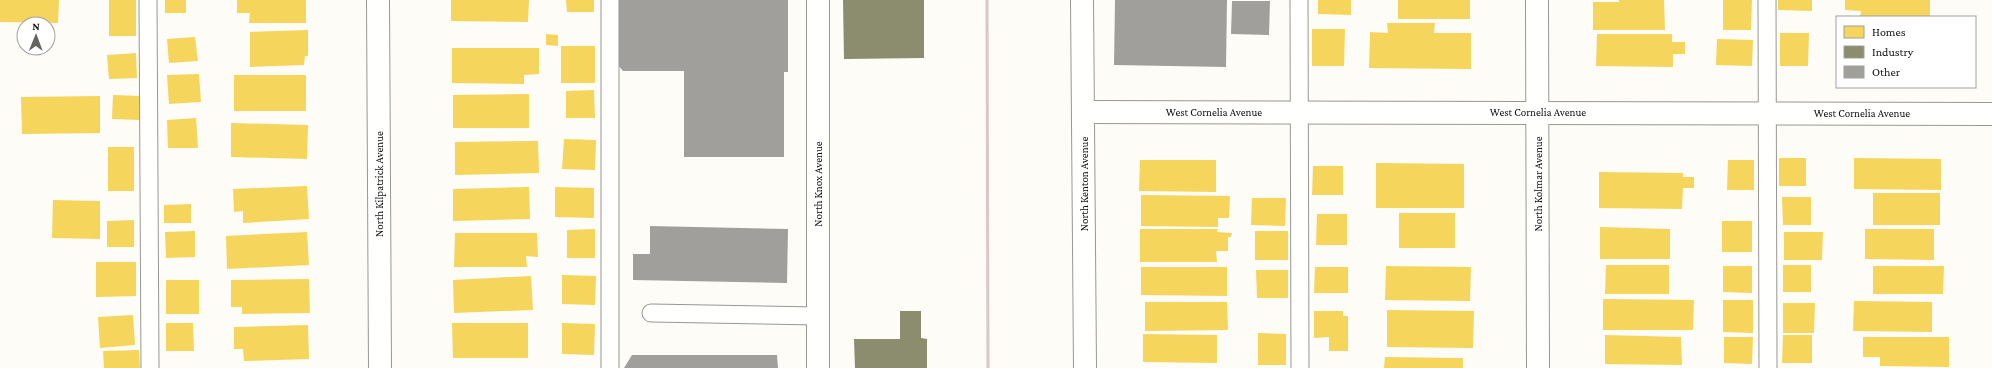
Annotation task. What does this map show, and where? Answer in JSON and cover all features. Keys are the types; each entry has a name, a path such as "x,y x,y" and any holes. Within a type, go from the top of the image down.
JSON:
{"street":[{"name":"North Kilpatrick Avenue","path":"378,0 380,368"},
{"name":"North Knox Avenue","path":"818,0 818,368"},
{"name":"North Kenton Avenue","path":"1082,0 1085,368"},
{"name":"North Kolmar Avenue","path":"1537,0 1538,368"},
{"name":"West Cornelia Avenue","path":"1083,112 1767,112 1992,114"}],"lane":[{"path":"148,0 150,368"},
{"path":"610,0 610,368"},
{"path":"1299,0 1300,368"},
{"path":"1767,0 1768,368"},
{"path":"651,313 818,316"}],"building: Homes":[{"path":"0,0 59,0 58,23 56,23 56,16 16,16 16,22 0,22"},
{"path":"109,0 136,0 136,36 109,36"},
{"path":"165,0 186,0 186,13 165,13"},
{"path":"237,0 306,0 306,23 249,23 250,13 237,13"},
{"path":"451,0 529,0 528,22 451,21"},
{"path":"566,0 594,0 594,12 567,12"},
{"path":"1318,0 1351,0 1351,15 1318,14"},
{"path":"1398,0 1470,0 1470,19 1398,19"},
{"path":"1619,0 1664,0 1665,30 1593,30 1593,2 1619,2"},
{"path":"1723,0 1752,0 1751,30 1723,30"},
{"path":"1778,0 1812,0 1812,11 1778,10"},
{"path":"1845,0 1930,0 1930,16 1860,16 1861,11 1845,10"},
{"path":"1387,23 1435,23 1434,33 1471,33 1471,69 1369,68 1370,32 1388,33"},
{"path":"1312,29 1345,29 1344,66 1312,66"},
{"path":"308,30 308,56 305,56 304,65 250,67 250,32"},
{"path":"1780,33 1809,33 1808,66 1780,66"},
{"path":"546,34 558,35 558,46 546,45"},
{"path":"1597,34 1672,34 1672,42 1685,42 1685,54 1673,54 1673,67 1596,66"},
{"path":"195,37 198,61 169,63 167,39"},
{"path":"1717,39 1753,40 1752,66 1716,65"},
{"path":"561,46 595,46 595,83 561,83"},
{"path":"452,48 539,48 539,74 524,75 524,84 452,83"},
{"path":"136,53 137,78 109,79 107,55"},
{"path":"199,74 201,102 169,104 167,75"},
{"path":"234,75 306,75 306,111 234,111"},
{"path":"594,90 595,118 566,118 566,91"},
{"path":"529,94 529,128 453,128 453,95"},
{"path":"113,95 142,96 141,120 112,119"},
{"path":"100,96 100,133 22,134 21,97"},
{"path":"196,118 198,148 168,148 167,120"},
{"path":"231,123 308,125 307,159 231,157"},
{"path":"564,139 596,140 595,170 562,169"},
{"path":"538,141 539,173 455,175 455,142"},
{"path":"108,147 134,147 134,191 108,191"},
{"path":"1779,158 1806,158 1806,186 1779,186"},
{"path":"1854,158 1941,159 1941,190 1854,189"},
{"path":"1140,160 1216,160 1216,192 1139,191"},
{"path":"1728,160 1754,160 1754,190 1727,190"},
{"path":"1376,163 1464,164 1464,208 1376,208"},
{"path":"1313,166 1343,166 1343,195 1312,195"},
{"path":"1599,172 1683,173 1683,177 1694,177 1694,188 1683,188 1682,209 1599,208"},
{"path":"307,186 309,219 243,223 243,211 234,212 233,189"},
{"path":"529,187 530,219 453,221 453,189"},
{"path":"555,187 594,188 594,218 555,217"},
{"path":"1873,193 1940,193 1940,225 1873,225"},
{"path":"1141,195 1230,196 1229,218 1218,218 1218,227 1141,226"},
{"path":"1782,197 1811,197 1811,225 1783,225"},
{"path":"1252,198 1286,198 1285,226 1251,225"},
{"path":"53,200 100,201 100,239 52,238"},
{"path":"191,204 191,223 164,223 164,205"},
{"path":"1399,213 1455,213 1455,248 1399,248"},
{"path":"1317,214 1347,214 1347,245 1316,245"},
{"path":"134,220 134,247 107,247 107,221"},
{"path":"1722,221 1752,221 1752,252 1722,252"},
{"path":"1600,227 1670,229 1670,259 1600,259"},
{"path":"595,229 595,258 567,258 567,230"},
{"path":"1140,229 1218,229 1217,232 1232,233 1231,237 1228,237 1228,251 1216,251 1217,262 1140,262"},
{"path":"1865,229 1934,229 1934,260 1865,259"},
{"path":"195,231 195,257 166,258 165,232"},
{"path":"1255,231 1288,231 1288,260 1255,260"},
{"path":"307,232 309,265 227,269 226,236"},
{"path":"1784,232 1823,232 1822,260 1784,260"},
{"path":"455,233 537,233 538,257 526,256 527,267 454,267"},
{"path":"96,262 136,262 136,296 96,297"},
{"path":"1606,265 1669,265 1669,294 1605,294"},
{"path":"1783,265 1811,265 1811,292 1783,292"},
{"path":"1386,266 1471,267 1470,301 1385,300"},
{"path":"1723,266 1752,266 1752,293 1723,292"},
{"path":"1873,266 1944,266 1943,294 1873,294"},
{"path":"1141,267 1227,267 1227,296 1141,295"},
{"path":"1315,267 1348,267 1348,293 1314,293"},
{"path":"1256,270 1288,270 1288,298 1257,298"},
{"path":"562,275 596,276 595,305 562,304"},
{"path":"531,276 533,310 454,313 453,280"},
{"path":"309,279 310,313 242,314 242,307 231,307 231,280"},
{"path":"166,280 199,280 199,314 166,314"},
{"path":"1603,299 1694,300 1693,330 1603,330"},
{"path":"1723,300 1753,300 1753,333 1723,332"},
{"path":"1854,301 1932,302 1932,332 1853,331"},
{"path":"1145,302 1227,302 1228,330 1145,331"},
{"path":"1783,303 1815,303 1814,333 1783,333"},
{"path":"1387,310 1474,311 1473,348 1387,347"},
{"path":"1314,311 1343,311 1343,316 1348,316 1348,351 1329,351 1329,337 1314,338"},
{"path":"133,315 135,345 100,348 98,317"},
{"path":"166,323 193,323 194,351 166,351"},
{"path":"452,323 528,323 528,358 453,358"},
{"path":"562,323 595,324 594,355 562,354"},
{"path":"308,325 309,359 244,361 243,349 234,349 234,327"},
{"path":"1258,333 1286,334 1286,365 1258,365"},
{"path":"1143,334 1217,335 1217,363 1143,362"},
{"path":"1605,335 1681,337 1682,365 1605,364"},
{"path":"1783,335 1812,335 1812,363 1782,363"},
{"path":"1724,337 1753,337 1752,364 1724,363"},
{"path":"1863,337 1949,337 1949,367 1880,366 1880,357 1863,357"},
{"path":"139,350 140,368 104,368 103,351"},
{"path":"1385,357 1463,358 1463,368 1384,368"}],"building: Industry":[{"path":"843,0 924,0 924,58 844,59"},
{"path":"900,311 921,311 921,338 927,339 927,368 855,368 854,339 900,339"}],"building: Other":[{"path":"618,0 788,0 788,72 784,72 784,157 684,157 684,71 623,71 618,65"},
{"path":"1115,0 1227,0 1226,67 1114,65"},
{"path":"1232,1 1270,1 1269,35 1231,34"},
{"path":"650,226 788,229 787,283 633,280 633,254 650,254"},
{"path":"632,355 777,355 778,368 624,368"}],"railway":[{"path":"987,0 988,368"}]}
